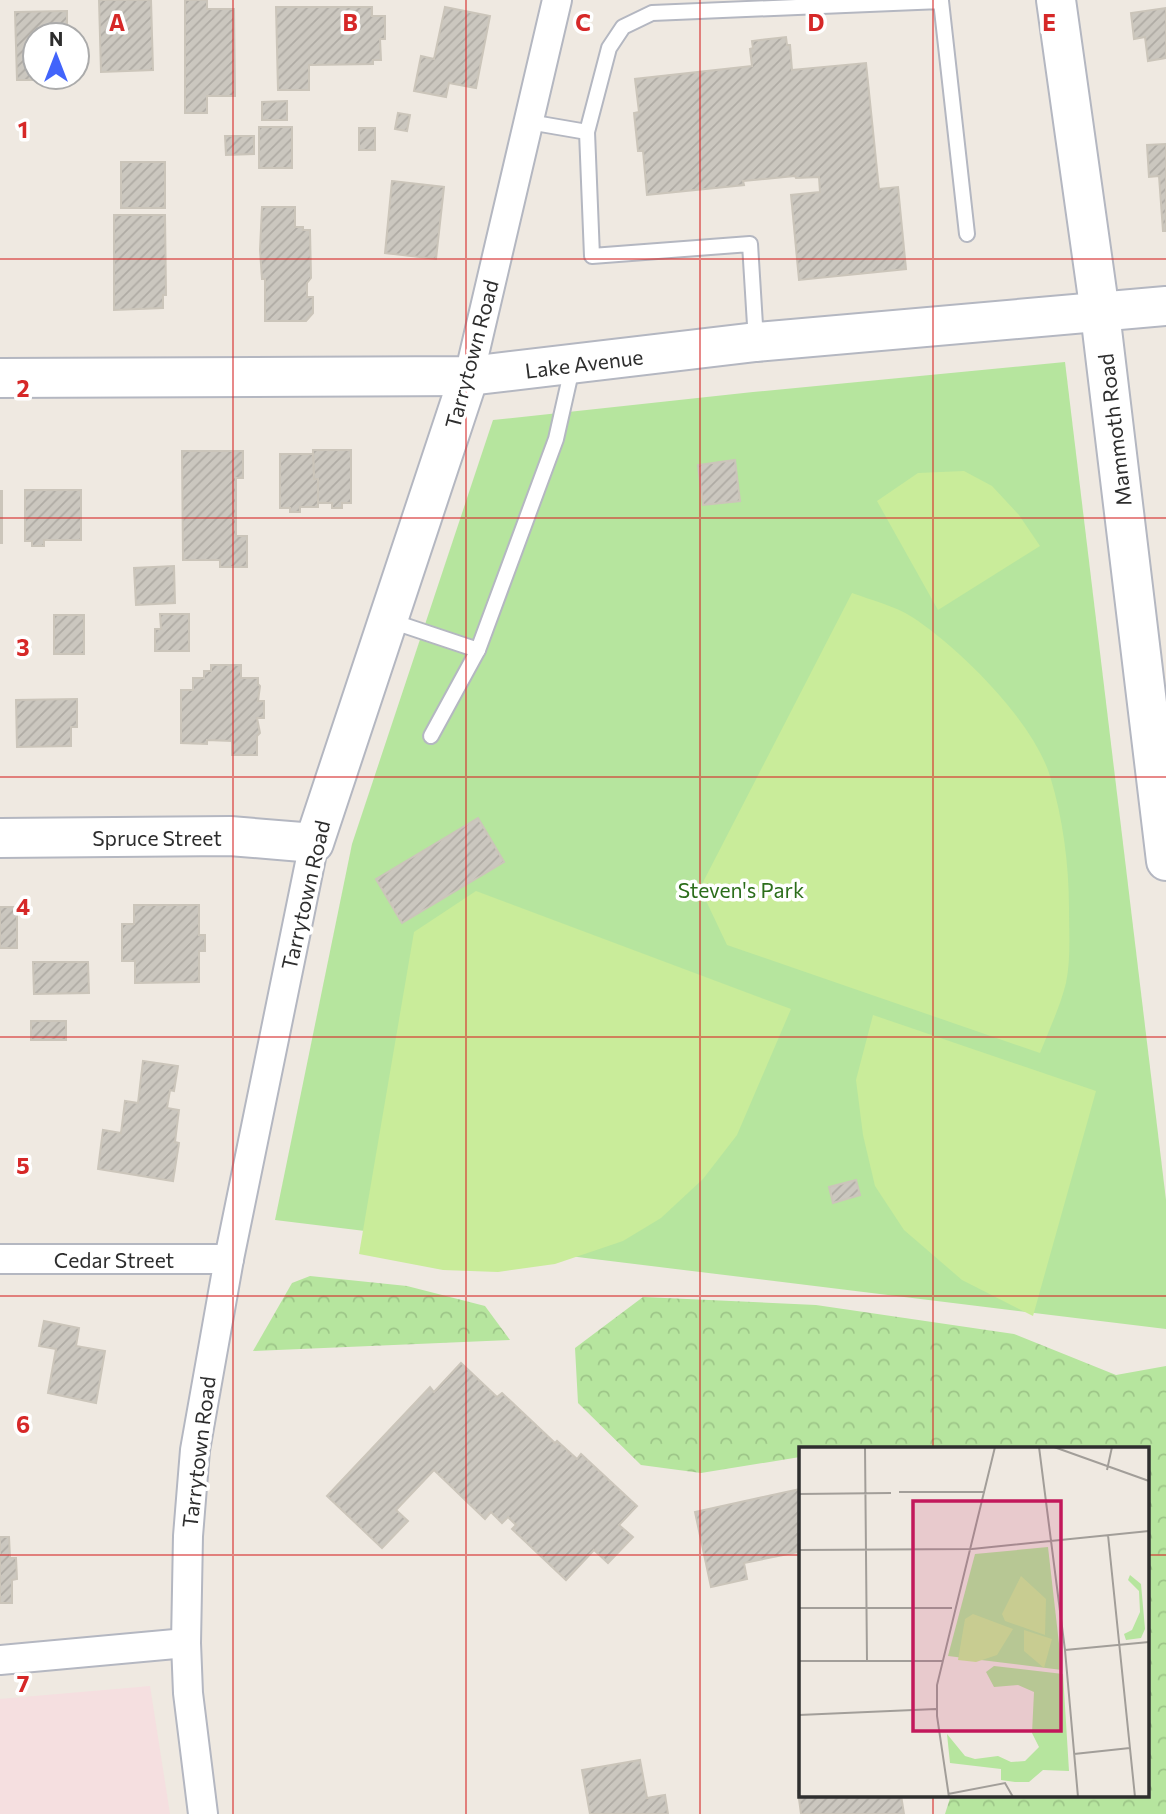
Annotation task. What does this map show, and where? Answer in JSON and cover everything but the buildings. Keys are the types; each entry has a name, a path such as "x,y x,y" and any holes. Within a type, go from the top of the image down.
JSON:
{"street":[{"name":"Tarrytown Road","path":"203,1814 188,1693 188,1536 195,1451 229,1259 314,843 469,376 557,0"},
{"name":"Mammoth Road","path":"1056,0 1100,313 1166,861"},
{"name":"Lake Avenue","path":"0,378 469,376 756,342 1166,306"},
{"name":"Spruce Street","path":"0,838 230,836 314,843"},
{"name":"Cedar Street","path":"0,1259 229,1259"},
{"path":"0,1660 186,1643"}],"lane":[{"path":"756,342 750,244 592,256 587,132 609,48 623,27 652,13 942,1 967,234"},
{"path":"529,122 587,132"},
{"path":"431,736 478,650 556,439 572,364"},
{"path":"387,620 478,650"}],"shaded area":[{"path":"150,1686 170,1814 0,1814 0,1699"}],"green space":[{"name":"Steven's Park","path":"1065,362 1166,1200 1166,1329 275,1220 352,844 493,420"},
{"path":"964,471 992,486 1019,515 1040,546 938,610 877,501 918,473"},
{"path":"852,593 891,606 912,617 972,666 1028,732 1050,776 1062,825 1066,858 1069,955 1064,992 1040,1053 727,945 700,888"},
{"path":"476,891 791,1009 737,1135 703,1179 661,1218 623,1241 555,1264 498,1272 443,1270 359,1254 414,932"},
{"path":"873,1015 1096,1091 1033,1316 962,1280 904,1230 875,1186 863,1135 856,1080"},
{"path":"310,1276 407,1286 485,1306 510,1340 253,1351 292,1283"},
{"path":"643,1297 816,1305 1014,1334 1116,1375 1166,1366 1166,1814 945,1814 950,1797 1148,1797 1148,1447 799,1447 799,1457 701,1473 641,1465 578,1403 575,1348"}]}
